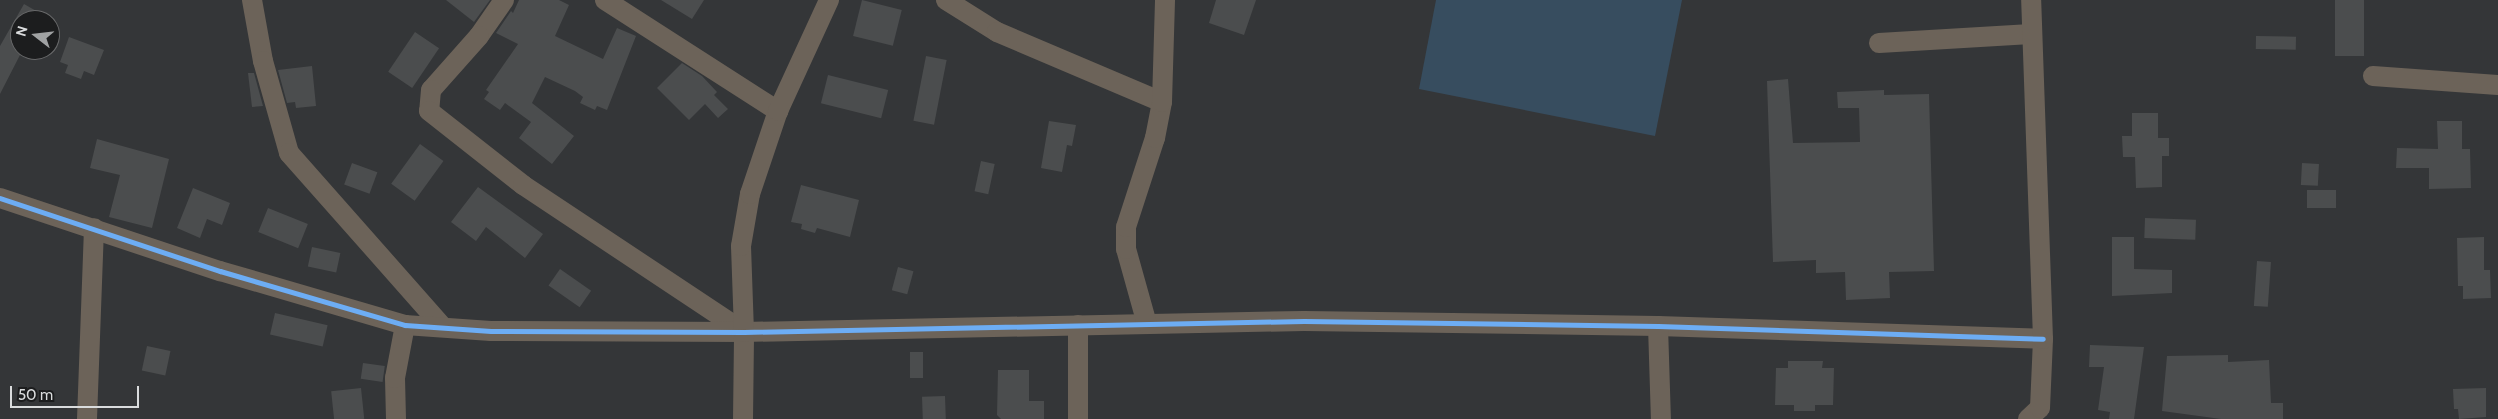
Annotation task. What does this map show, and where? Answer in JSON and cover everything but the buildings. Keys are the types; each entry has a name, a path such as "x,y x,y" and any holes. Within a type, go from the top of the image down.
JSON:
{"street":[{"path":"252,0 263,61 289,153 442,326"},
{"path":"504,0 479,36 431,90 429,111 523,185 744,332"},
{"path":"605,0 778,112"},
{"path":"743,419 744,332 740,246 750,194 778,112 829,0"},
{"path":"946,0 997,32 1162,102"},
{"path":"1147,324 1126,249 1126,227 1155,138 1162,102 1165,0"},
{"path":"2031,0 2043,339 2036,415"},
{"path":"1879,43 2031,34"},
{"path":"2373,76 2498,85"},
{"path":"0,198 220,271 405,325 492,330 744,332 1304,321 1658,326 2043,339"},
{"path":"87,419 94,228"},
{"path":"396,419 395,378 405,325"},
{"path":"1078,326 1078,419"},
{"path":"1658,326 1662,419"}],"shaded area":[{"path":"1436,0 1682,0 1655,136 1419,89"}],"cycle path":[{"path":"0,198 220,271 405,325 491,331 744,332 1304,321 1658,326 2043,339"}]}
